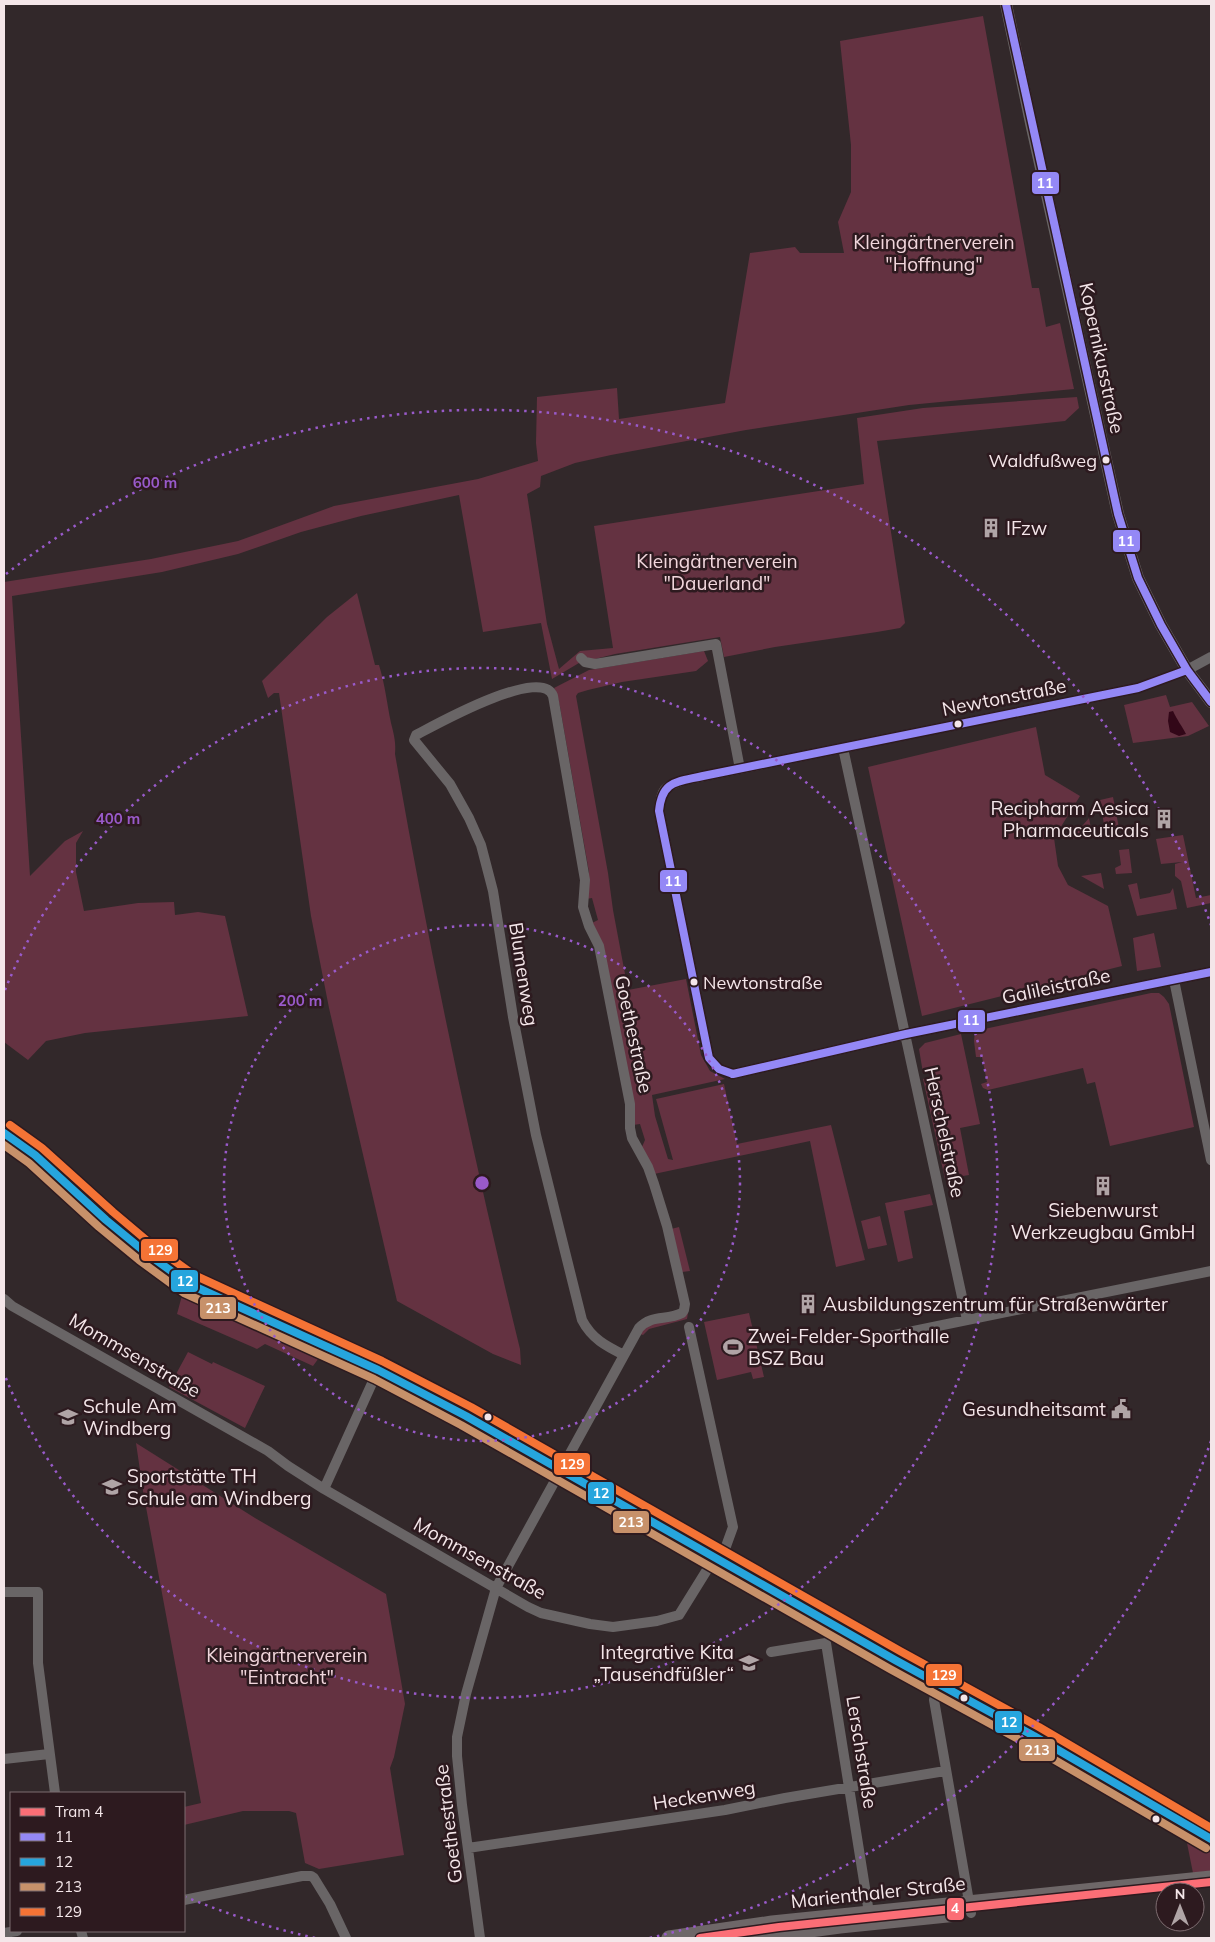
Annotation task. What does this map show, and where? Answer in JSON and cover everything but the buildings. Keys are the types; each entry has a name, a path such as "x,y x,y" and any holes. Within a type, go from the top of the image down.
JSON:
{"main road":[{"path":"4,1132 35,1155 106,1220 145,1252 189,1284 378,1370 561,1470 895,1660 1077,1760 1211,1839"},
{"name":"Marienthaler Straße","path":"751,1938 870,1918 1211,1878"},
{"name":"Marienthaler Straße","path":"970,1907 1155,1894"},
{"name":"Marienthaler Straße","path":"669,1938 772,1923 870,1918"}],"street":[{"name":"Kopernikusstraße","path":"1006,4 1118,514 1138,578 1161,625 1187,670 1211,702"},
{"path":"581,658 585,662 595,664 716,644 740,769"},
{"name":"Newtonstraße","path":"733,1074 719,1069 709,1058 660,811 661,796 667,786 684,780 1138,688 1187,670 1211,657"},
{"name":"Blumenweg","path":"549,689 540,686 507,693 450,716 416,735 414,740 450,784 469,818 480,845 493,891 513,1017 534,1126 582,1320 596,1340 624,1355"},
{"name":"Goethestraße","path":"480,1938 462,1806 456,1737 496,1588 639,1328 645,1322 678,1315 684,1310 685,1304 667,1226 654,1184 648,1167 632,1138 630,1104 606,992 599,946 589,926 583,907 585,880 556,706 549,689"},
{"name":"Herschelstraße","path":"843,748 967,1320"},
{"name":"Galileistraße","path":"733,1074 906,1034 1211,972"},
{"path":"1174,980 1211,1160"},
{"path":"870,1340 1211,1271"},
{"name":"Mommsenstraße","path":"4,1299 12,1306 268,1451 324,1489 535,1610 566,1619 614,1627 658,1621 679,1615 718,1559 733,1527 689,1326"},
{"path":"324,1489 378,1370"},
{"path":"4,1592 38,1592 38,1663 55,1792"},
{"name":"Lerschstraße","path":"771,1652 826,1642 870,1918"},
{"path":"938,1683 934,1700 970,1907"},
{"path":"4,1759 49,1754"},
{"name":"Heckenweg","path":"468,1848 725,1810 850,1786 945,1771"},
{"path":"185,1900 302,1876 311,1876 330,1904 346,1938"}],"green space":[{"path":"983,16 1032,288 1039,288 1046,327 1060,323 1074,389 909,405 746,430 611,455 575,463 541,476 540,487 527,494 547,624 559,669 580,651 613,648 594,526 864,484 857,418 923,408 1077,397 1079,408 1065,421 877,441 905,623 900,628 775,647 724,657 720,637 615,654 579,663 552,679 541,623 483,632 459,495 361,516 301,532 238,554 162,572 12,596 30,876 65,841 83,831 76,843 76,872 84,911 138,903 174,902 175,915 198,912 225,916 248,1016 85,1033 46,1041 28,1060 4,1042 4,582 151,559 238,541 334,506 478,479 538,461 536,443 537,397 617,388 619,419 725,403 750,253 795,247 800,253 844,253 838,222 851,192 851,145 840,41"},
{"path":"357,593 375,665 379,665 383,679 408,829 437,978 485,1201 520,1349 521,1365 493,1354 397,1301 329,1008 311,916 279,693 274,693 268,698 262,681 327,617"},
{"path":"704,651 708,661 696,671 622,682 578,693 576,696 628,990 686,979 701,1055 710,1071 725,1079 652,1095 655,1116 668,1159 673,1160 656,1099 724,1084 737,1144 831,1125 865,1260 836,1267 810,1141 654,1174 641,1149 645,1140 640,1124 633,1125 592,923 598,920 592,898 586,899 589,872 560,707 554,688 589,670"},
{"path":"1166,695 1170,707 1192,702 1209,726 1188,736 1133,743 1124,705"},
{"path":"1036,727 1045,775 1080,796 1054,838 1058,866 1068,885 1108,906 1122,966 922,1016 868,767"},
{"path":"1113,797 1119,828 1105,831 1100,800"},
{"path":"1089,818 1092,834 1071,839"},
{"path":"1183,835 1196,898 1211,895 1211,903 1187,908 1181,881 1175,876 1175,864 1182,862 1161,864 1156,839"},
{"path":"1129,849 1132,873 1116,874 1115,868 1121,865 1119,850"},
{"path":"1101,873 1104,889 1081,876"},
{"path":"1137,883 1140,899 1170,893 1173,888 1177,909 1137,916 1128,885"},
{"path":"1154,933 1161,967 1137,971 1133,938"},
{"path":"1151,993 1159,993 1169,1004 1194,1127 1110,1146 1095,1082 1087,1084 1083,1068 988,1090 983,1088 981,1084 987,1082 982,1057 976,1057 975,1031"},
{"path":"961,1034 980,1124 960,1128 969,1175 945,1179 923,1079 930,1077 929,1072 923,1073 919,1049 925,1043"},
{"path":"930,1194 933,1205 904,1211 913,1258 898,1262 885,1203"},
{"path":"880,1216 887,1245 868,1249 861,1221"},
{"path":"679,1227 690,1271 682,1272 671,1229"},
{"path":"156,1239 185,1263 215,1282 217,1291 181,1271 150,1246"},
{"path":"184,1288 324,1351 313,1366 265,1344 257,1349 177,1314"},
{"path":"688,1313 687,1319 649,1329 643,1335 640,1334 645,1326"},
{"name":"Zwei-Felder-Sporthalle BSZ Bau","path":"749,1313 764,1377 753,1379 751,1372 717,1380 704,1322"},
{"path":"188,1352 265,1386 245,1428 169,1387"},
{"name":"Kleingärtnerverein \"Eintracht\"","path":"136,1443 255,1518 386,1594 405,1704 390,1768 404,1855 319,1869 305,1863 296,1813 289,1811 243,1811 185,1825 185,1807 201,1803 143,1491"},
{"path":"1186,1838 1211,1852 1211,1871 1193,1873"}],"shaded area":[{"path":"1173,711 1186,734 1179,736 1170,732 1169,712"}],"tram line":[{"name":"4","path":"700,1938 779,1927 1211,1882"}],"transit line":[{"name":"11","path":"1006,4 1118,514 1138,578 1161,625 1187,670 1211,702"},
{"name":"11","path":"733,1074 719,1069 709,1058 659,811 663,793 667,788 672,784 686,780 1138,688 1187,670"},
{"name":"11","path":"733,1074 906,1034 1211,972"},
{"name":"129","path":"10,1125 42,1148 151,1244 194,1275 382,1361 471,1407 900,1651 1039,1727 1211,1828"},
{"name":"12","path":"4,1133 35,1155 106,1220 145,1252 189,1284 378,1370 466,1416 895,1660 1034,1736 1211,1839"},
{"name":"213","path":"4,1145 29,1163 99,1227 139,1260 184,1293 374,1379 461,1425 890,1669 1029,1745 1206,1848"}],"place":[{"name":"Waldfußweg","path":"1106,460"},
{"name":"IFzw","path":"991,528"},
{"name":"Recipharm Aesica Pharmaceuticals","path":"1164,819"},
{"name":"Newtonstraße","path":"694,982"},
{"name":"Siebenwurst Werkzeugbau GmbH","path":"1103,1186"},
{"name":"Ausbildungszentrum für Straßenwärter","path":"808,1304"},
{"name":"Zwei-Felder-Sporthalle BSZ Bau","path":"733,1347"},
{"name":"Gesundheitsamt","path":"1121,1409"},
{"name":"Schule Am Windberg","path":"68,1417"},
{"name":"Sportstätte TH Schule am Windberg","path":"112,1487"},
{"name":"Integrative Kita „Tausendfüßler“","path":"749,1663"}],"park label":[{"name":"Kleingärtnerverein \"Hoffnung\"","path":"934,253"},
{"name":"Kleingärtnerverein \"Dauerland\"","path":"717,572"}]}
